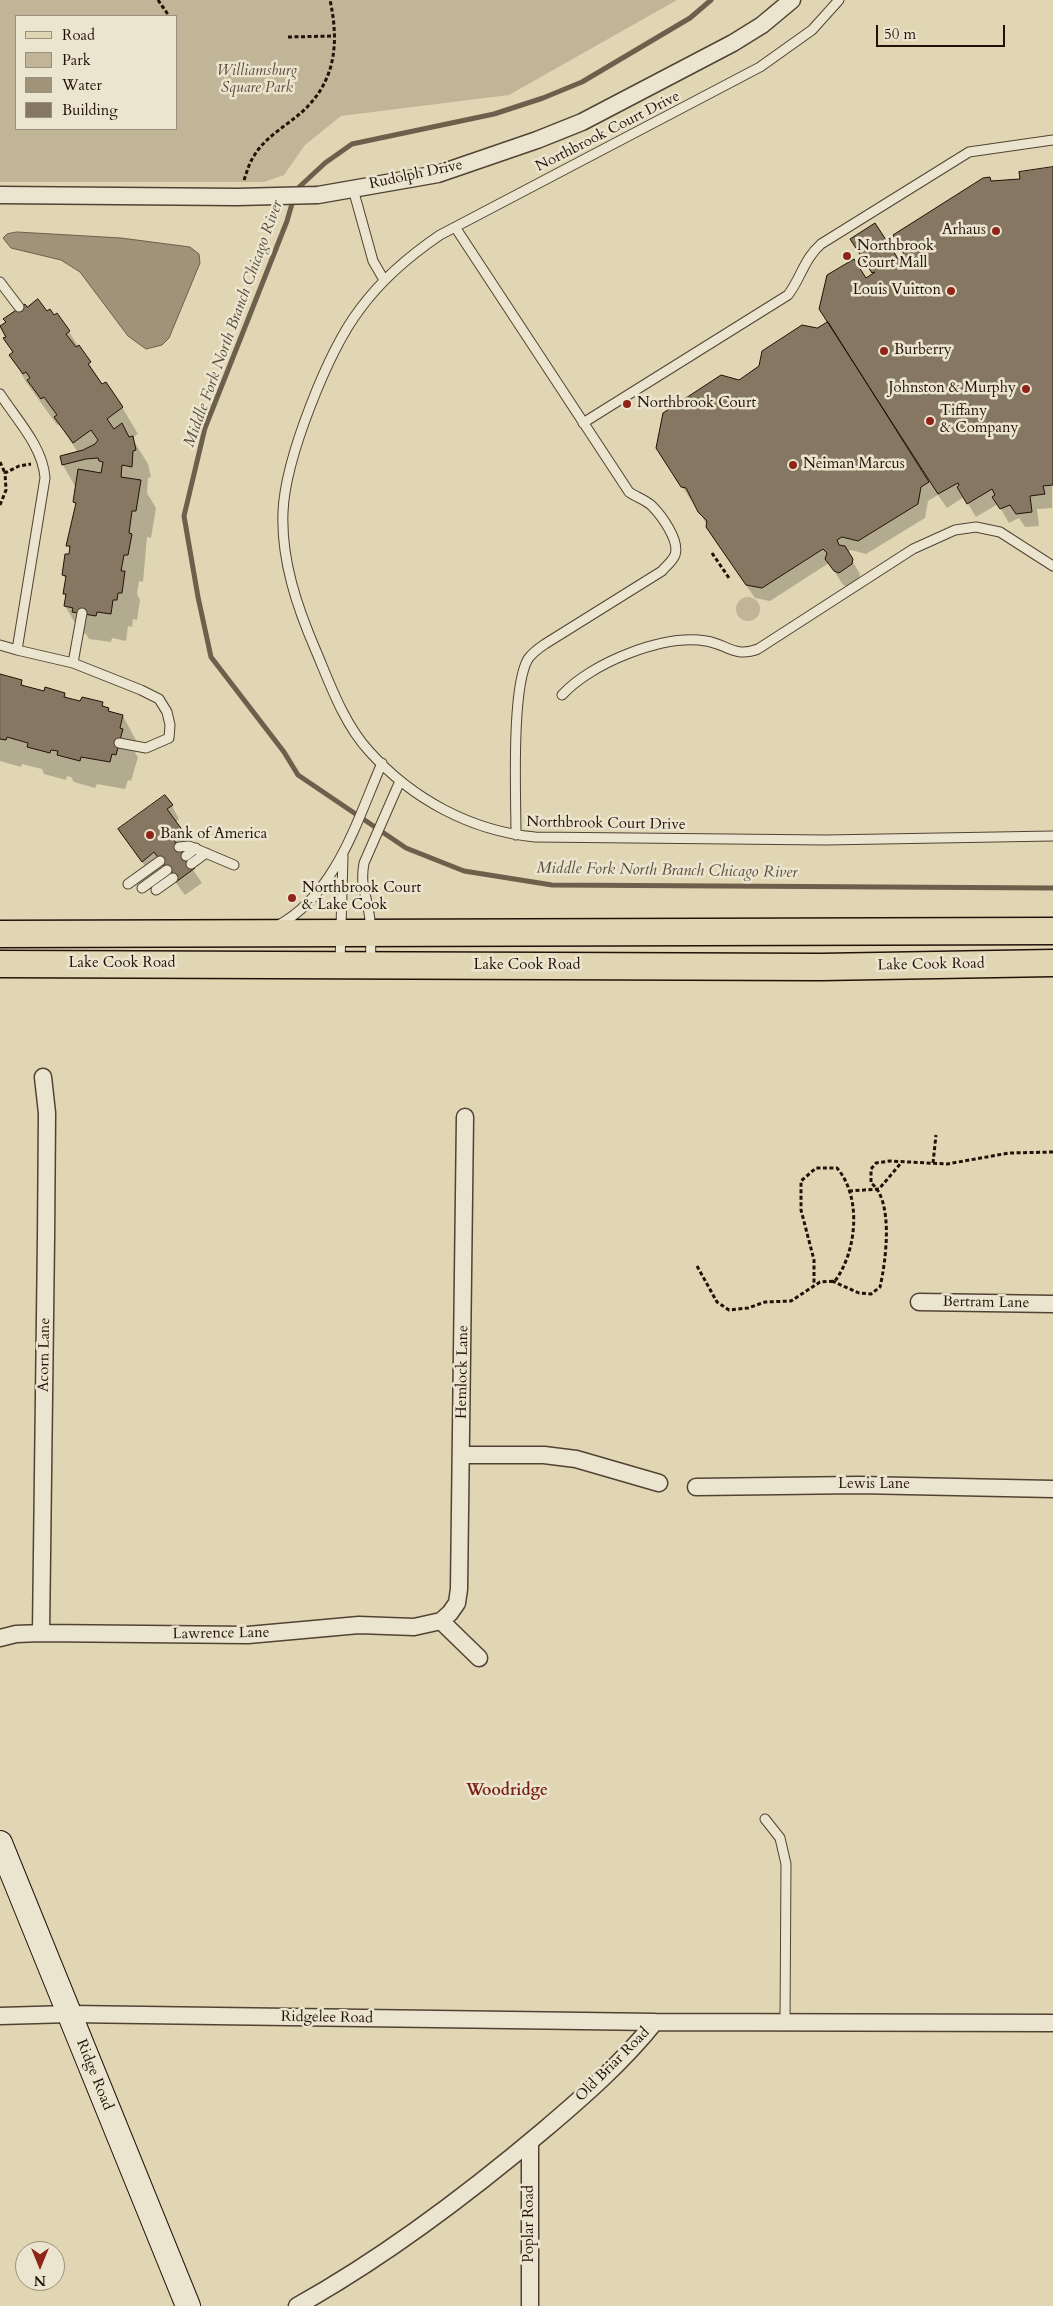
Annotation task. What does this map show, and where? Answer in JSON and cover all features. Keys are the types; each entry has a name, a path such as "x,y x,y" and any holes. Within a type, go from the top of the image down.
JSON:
{"main road":[{"name":"Lake Cook Road","path":"0,934 1053,931"},
{"name":"Lake Cook Road","path":"0,964 821,966 1053,963"}],"street":[{"name":"Rudolph Drive","path":"0,195 318,195 438,174 537,140 582,122 733,42 762,25 792,0"},
{"name":"Acorn Lane","path":"41,1633 47,1113 43,1077"},
{"name":"Hemlock Lane","path":"441,1621 457,1603 459,1590 466,1117"},
{"name":"Bertram Lane","path":"919,1302 1053,1304"},
{"path":"462,1455 544,1455 576,1459 659,1484"},
{"name":"Lewis Lane","path":"696,1487 859,1485 1053,1489"},
{"name":"Lawrence Lane","path":"0,1638 16,1634 41,1633 248,1636 359,1625 414,1627 441,1621"},
{"path":"441,1621 479,1658"},
{"name":"Ridge Road","path":"0,1843 188,2306"},
{"name":"Ridgelee Road","path":"0,2016 70,2014 655,2022"},
{"name":"Old Briar Road","path":"297,2306 380,2255 481,2182 570,2107 638,2044 655,2022 1053,2023"},
{"name":"Poplar Road","path":"530,2142 530,2306"}],"lane":[{"name":"Northbrook Court Drive","path":"840,0 812,30 760,67 455,227 411,254 384,280 359,310 332,358 294,454 286,482 283,510 283,539 288,566 305,626 342,709 368,751 400,781 420,796 460,818 486,828 535,837 941,840 1053,836"},
{"path":"583,423 788,295 795,285 805,261 822,244 969,152 1053,140"},
{"path":"353,189 373,261 384,280"},
{"path":"455,227 629,492 652,506 664,522 674,541 675,555 662,571 545,644 534,652 527,661 521,686 518,719 516,835"},
{"path":"0,282 20,307"},
{"path":"0,394 39,452 43,462 45,478 17,650"},
{"path":"562,695 571,685 608,663 669,641 705,640 742,652 758,649 913,549 955,530 976,527 1000,532 1053,566"},
{"path":"73,663 82,613"},
{"path":"0,646 73,663 159,699 168,712 170,725 168,738 146,748 119,743"},
{"path":"256,934 286,921 301,909 322,886 343,853 382,763"},
{"path":"371,965 370,912 362,887 364,863 400,781"},
{"path":"179,847 196,848 234,865"},
{"path":"186,856 196,848"},
{"path":"191,864 206,853"},
{"path":"340,965 343,853"},
{"path":"128,884 160,861"},
{"path":"142,888 167,870"},
{"path":"156,890 173,878"},
{"path":"765,1819 780,1838 786,1864 785,2022"}],"path":[{"path":"158,0 168,15"},
{"path":"245,196 253,156 283,127 309,106 326,84 333,60 334,36 330,0"},
{"path":"288,37 334,36"},
{"path":"0,462 5,474 6,490 0,505"},
{"path":"5,474 19,466 43,462"},
{"path":"712,552 729,578"},
{"path":"933,1163 936,1135"},
{"path":"831,1281 859,1293 872,1294 880,1287 886,1219 879,1189 871,1183 871,1168 876,1162 961,1163 1008,1153 1053,1152"},
{"path":"849,1191 879,1189 902,1163"},
{"path":"697,1266 717,1302 729,1310 748,1308 765,1302 791,1301 814,1285 835,1281 844,1269 850,1249 853,1201 844,1176 837,1168 816,1168 801,1181 801,1210 814,1260 814,1285"}],"green space":[{"name":"Williamsburg Square Park","path":"0,0 677,0 509,95 341,116 305,145 284,175 264,182 0,182"},
{"path":"748,597 753,598 759,604 759,614 753,620 748,621 743,620 737,614 736,609 737,604 743,598"}],"water":[{"path":"17,232 121,238 190,247 199,254 200,263 169,338 162,345 146,349 128,336 80,272 61,260 11,248 3,238 7,234"}],"building":[{"path":"1053,167 1053,485 1043,486 1045,494 1030,496 1032,512 1016,514 1010,505 1000,509 992,497 995,495 992,489 967,504 957,487 958,483 938,494 819,309 827,275 854,259 866,278 875,272 872,273 850,239 875,223 897,257 896,259 904,254 893,235 983,178 990,177 991,181 1020,179 1019,172"},
{"path":"38,299 47,311 50,309 54,315 57,313 70,331 66,334 76,347 79,345 91,362 88,364 102,384 106,382 123,407 107,419 114,429 122,423 129,437 133,436 136,450 133,451 132,467 122,465 121,477 141,480 136,511 132,511 129,533 132,534 128,555 124,555 121,571 125,571 122,593 118,593 117,600 113,600 111,614 97,612 96,616 72,612 73,608 64,606 66,594 63,594 66,576 62,575 65,554 69,554 70,546 66,546 76,503 73,502 78,469 101,473 103,462 99,461 98,458 62,465 60,456 83,450 95,444 98,440 91,430 73,443 54,417 57,415 44,397 41,399 27,380 30,378 26,372 23,374 9,355 13,352 3,338 6,337 0,326 6,322 3,319 25,304 27,307"},
{"name":"Neiman Marcus","path":"828,322 929,482 921,487 918,504 858,541 842,537 837,540 839,545 845,546 853,559 852,564 839,573 834,571 825,559 827,553 823,549 762,588 746,585 706,527 707,521 698,512 686,488 681,487 656,448 663,413 721,375 739,380 759,366 762,351 802,325 817,328"},
{"path":"0,674 22,680 21,685 44,691 45,687 65,693 64,697 80,701 82,697 103,702 102,706 109,708 108,711 123,715 120,728 123,729 116,755 112,754 110,762 81,757 80,761 57,755 58,751 51,750 50,753 27,747 28,743 7,737 6,740 0,739"},
{"name":"Bank of America","path":"165,795 173,805 167,809 183,831 173,839 195,868 176,882 154,852 142,862 118,829"}],"waterway":[{"name":"Middle Fork North Branch Chicago River","path":"711,0 690,18 582,82 543,98 494,114 352,144 325,163 296,190 287,221 205,428 184,516 211,657 284,752 298,775 406,848 464,871 552,885 1053,888"}],"place":[{"name":"Arhaus","path":"996,231"},
{"name":"Northbrook Court Mall","path":"847,256"},
{"name":"Louis Vuitton","path":"951,291"},
{"name":"Burberry","path":"884,351"},
{"name":"Johnston & Murphy","path":"1026,389"},
{"name":"Northbrook Court","path":"627,404"},
{"name":"Tiffany & Company","path":"930,421"},
{"name":"Neiman Marcus","path":"793,465"},
{"name":"Bank of America","path":"150,835"},
{"name":"Northbrook Court & Lake Cook","path":"292,898"}],"district":[{"name":"Woodridge","path":"507,1791"}]}
